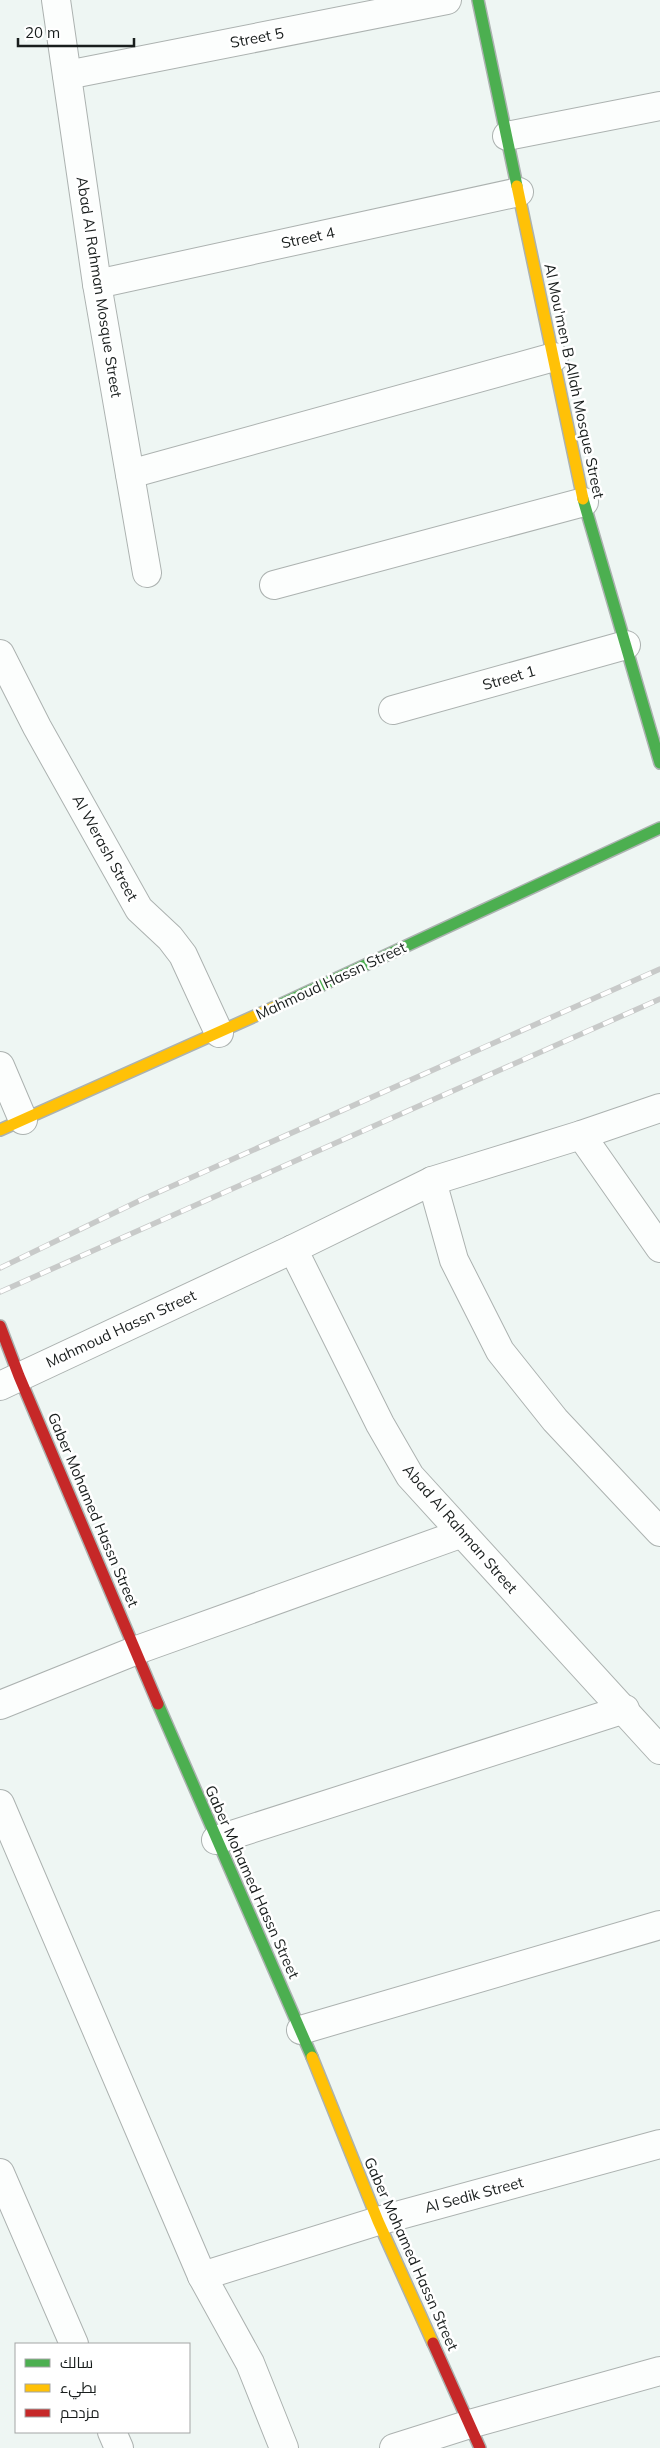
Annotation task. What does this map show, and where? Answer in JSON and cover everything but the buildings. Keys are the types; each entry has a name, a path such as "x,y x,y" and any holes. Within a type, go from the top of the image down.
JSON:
{"street":[{"name":"Abad Al Rahman Mosque Street","path":"56,0 97,284 148,574"},
{"name":"Street 5","path":"67,75 447,0"},
{"name":"Al Mou'men B Allah Mosque Street","path":"478,0 584,502 660,763"},
{"path":"507,136 660,106"},
{"name":"Street 4","path":"97,284 519,192"},
{"path":"130,474 554,357"},
{"path":"274,584 584,502"},
{"name":"Street 1","path":"393,710 626,645"},
{"name":"Al Werash Street","path":"0,654 37,727 139,909 170,938 183,955 219,1033"},
{"name":"Mahmoud Hassn Street","path":"11,1125 219,1033 660,828"},
{"path":"0,1066 11,1125"},
{"name":"Mahmoud Hassn Street","path":"9,1381 293,1249 432,1181 581,1135 660,1108"},
{"path":"581,1135 660,1248"},
{"path":"432,1181 454,1260 500,1351 554,1420 660,1532"},
{"name":"Abad Al Rahman Street","path":"293,1249 395,1453 410,1476 460,1534 625,1709 660,1750"},
{"name":"Gaber Mohamed Hassn Street","path":"0,1326 9,1381 137,1650 216,1840 301,2030 378,2221 475,2436"},
{"path":"0,1705 137,1650 460,1534"},
{"path":"216,1840 625,1709"},
{"path":"0,1804 202,2276 250,2364 284,2448"},
{"path":"301,2030 660,1925"},
{"name":"Al Sedik Street","path":"202,2276 378,2221 660,2144"},
{"path":"0,2173 74,2343"},
{"path":"394,2448 475,2436 660,2371"},
{"path":"112,2433 119,2448"}],"railway":[{"path":"0,1268 143,1199 660,969"},
{"path":"0,1292 660,999"}],"traffic: fast":[{"path":"478,0 517,186"},
{"path":"583,499 660,763"},
{"path":"275,1007 660,828"},
{"path":"158,1704 312,2057"}],"traffic: slow":[{"path":"517,186 583,499"},
{"path":"0,1130 275,1007"},
{"path":"312,2057 378,2221 433,2343"}],"traffic: jam":[{"path":"0,1326 19,1376 158,1704"},
{"path":"433,2343 480,2448"}]}
